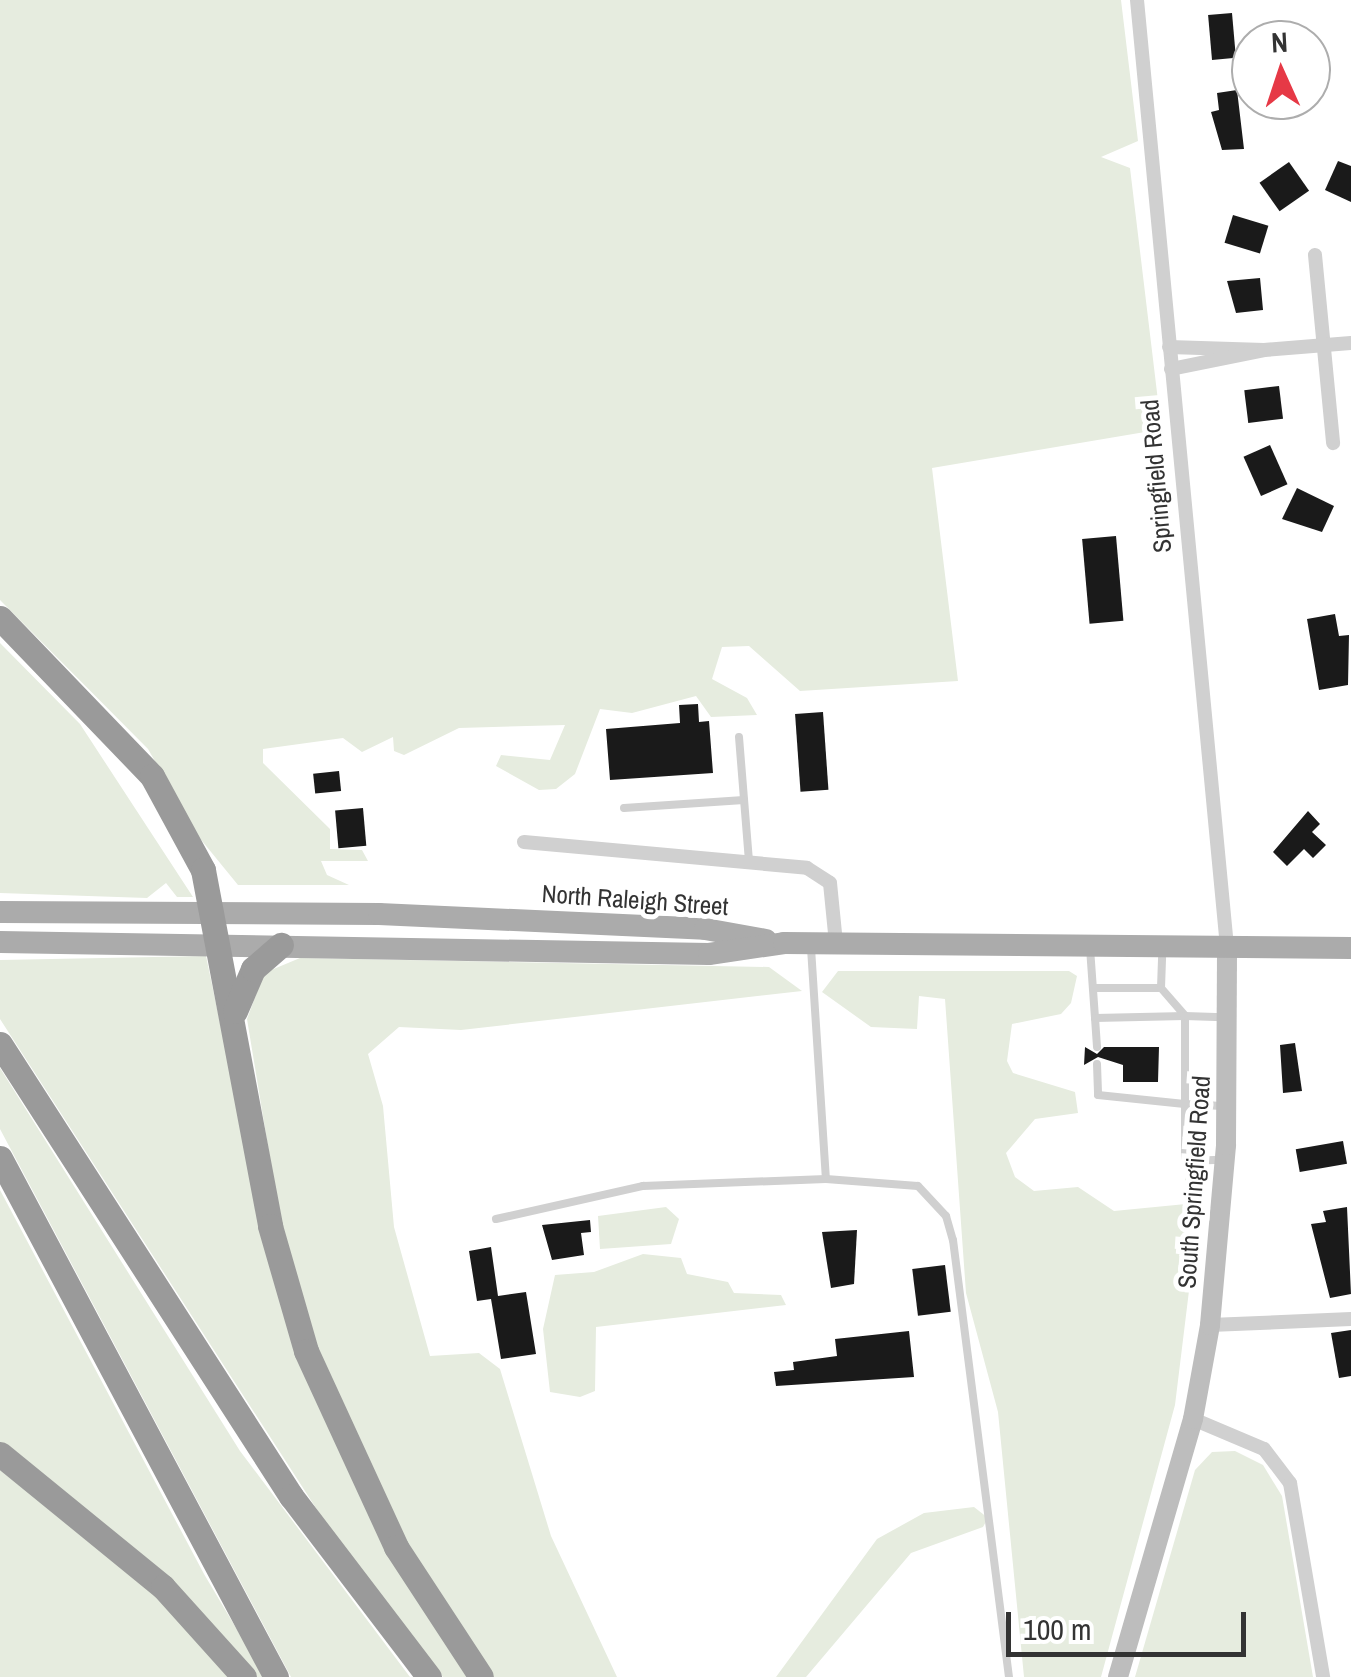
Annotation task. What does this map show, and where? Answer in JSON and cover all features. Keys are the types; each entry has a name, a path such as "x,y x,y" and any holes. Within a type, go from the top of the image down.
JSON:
{"highway":[{"path":"0,618 152,776 204,870 216,915 270,1226 322,1398 396,1548 481,1677"},
{"path":"234,1016 253,970 281,945"},
{"path":"0,1044 280,1480 430,1677"},
{"path":"0,1158 276,1677"},
{"path":"0,1454 163,1587 244,1677"}],"main road":[{"name":"North Raleigh Street","path":"8,913 687,928 784,943"},
{"name":"North Raleigh Street","path":"9,942 708,954 784,943"},
{"path":"784,943 1351,948"},
{"name":"South Springfield Road","path":"1194,1419 1210,1325 1224,1160 1227,946"},
{"path":"1118,1677 1194,1419"}],"street":[{"name":"Springfield Road","path":"1137,0 1227,946"},
{"path":"1315,255 1333,443"},
{"path":"1169,346 1264,350 1351,343"},
{"path":"1171,370 1264,350"},
{"path":"524,842 807,868 830,883 836,944"},
{"path":"1210,1325 1351,1319"},
{"path":"1194,1419 1264,1449 1290,1483 1323,1677"}],"lane":[{"path":"739,737 749,861"},
{"path":"624,808 744,800"},
{"path":"811,943 826,1179"},
{"path":"1090,945 1096,1047"},
{"path":"1162,946 1162,988 1185,1016 1185,1160 1224,1160"},
{"path":"1093,988 1133,992 1162,988"},
{"path":"1094,1018 1228,1017"},
{"path":"1097,1064 1098,1094 1226,1106"},
{"path":"496,1219 643,1186 901,1180 934,1199 946,1216 1008,1677"}],"shaded area":[{"path":"0,0 1121,0 1138,141 1101,157 1130,168 1159,409 1145,432 932,468 958,681 800,691 749,646 722,647 712,679 747,698 757,715 711,717 696,696 632,713 600,709 575,774 556,789 539,790 496,766 501,755 550,760 565,725 459,728 404,755 394,751 393,737 362,752 343,738 263,749 263,763 330,829 330,849 362,850 368,861 321,861 327,875 349,885 238,885 198,836 148,749 0,600"},
{"path":"0,643 80,724 193,897 177,897 166,883 147,898 0,893"},
{"path":"206,956 274,1280 472,1677 443,1677 325,1522 0,1019 0,960"},
{"path":"300,958 769,967 802,991 461,1030 399,1027 368,1054 383,1106 394,1227 430,1356 479,1353 500,1369 551,1536 617,1677 490,1677 404,1547 325,1383 283,1238 247,1019 264,973"},
{"path":"838,971 1069,971 1077,976 1071,1003 1061,1014 1012,1024 1007,1061 1013,1073 1075,1092 1078,1113 1035,1119 1006,1153 1015,1177 1034,1191 1078,1187 1114,1211 1186,1204 1185,1173 1193,1176 1200,1201 1175,1405 1101,1677 1024,1677 998,1412 966,1293 945,999 919,996 917,1029 871,1027 822,992"},
{"path":"0,1068 240,1451 410,1677 291,1677 0,1129"},
{"path":"0,1190 204,1574 265,1677 253,1677 0,1442"},
{"path":"666,1207 679,1219 671,1244 600,1249 598,1216"},
{"path":"643,1254 681,1258 687,1274 728,1282 734,1293 781,1295 786,1305 596,1327 595,1391 580,1397 550,1392 543,1329 555,1275 594,1272"},
{"path":"1235,1451 1263,1465 1282,1496 1313,1677 1135,1677 1195,1470 1212,1452"},
{"path":"0,1460 144,1579 235,1677 0,1677"},
{"path":"974,1507 988,1518 983,1527 911,1553 806,1677 776,1677 877,1539 924,1513"}],"building":[{"path":"1232,13 1231,58 1212,60 1208,15"},
{"path":"1231,91 1231,120 1241,120 1244,149 1222,150 1211,112 1219,110 1217,93"},
{"path":"1338,161 1351,166 1351,202 1325,190"},
{"path":"1289,162 1309,191 1280,211 1260,183"},
{"path":"1233,215 1268,226 1260,254 1225,243"},
{"path":"1260,278 1263,310 1236,313 1227,281"},
{"path":"1279,386 1283,419 1248,423 1244,390"},
{"path":"1270,445 1287,484 1261,496 1244,457"},
{"path":"1297,488 1334,506 1322,532 1282,519"},
{"path":"1116,536 1123,621 1090,624 1082,539"},
{"path":"1335,614 1339,636 1349,635 1348,685 1319,690 1307,619"},
{"path":"698,704 699,722 709,721 713,773 610,780 606,729 680,723 679,705"},
{"path":"823,712 828,790 801,792 795,714"},
{"path":"339,771 341,791 315,794 313,774"},
{"path":"363,808 366,846 338,848 335,810"},
{"path":"1308,811 1320,824 1312,832 1326,845 1313,858 1304,849 1287,866 1273,852"},
{"path":"1295,1043 1302,1091 1283,1093 1280,1045"},
{"path":"1085,1047 1097,1054 1104,1047 1159,1047 1158,1082 1123,1082 1123,1065 1098,1057 1084,1065"},
{"path":"1343,1141 1347,1164 1300,1172 1296,1149"},
{"path":"1347,1207 1351,1294 1330,1298 1311,1224 1326,1222 1323,1211"},
{"path":"590,1220 591,1232 581,1233 584,1255 552,1260 542,1225"},
{"path":"857,1230 854,1284 831,1288 822,1232"},
{"path":"491,1247 498,1296 526,1292 536,1354 501,1359 491,1299 477,1301 469,1251"},
{"path":"945,1265 951,1312 918,1316 912,1269"},
{"path":"1351,1330 1351,1376 1339,1378 1331,1333"},
{"path":"909,1331 914,1377 776,1386 774,1372 794,1370 793,1362 837,1356 835,1339"}]}
